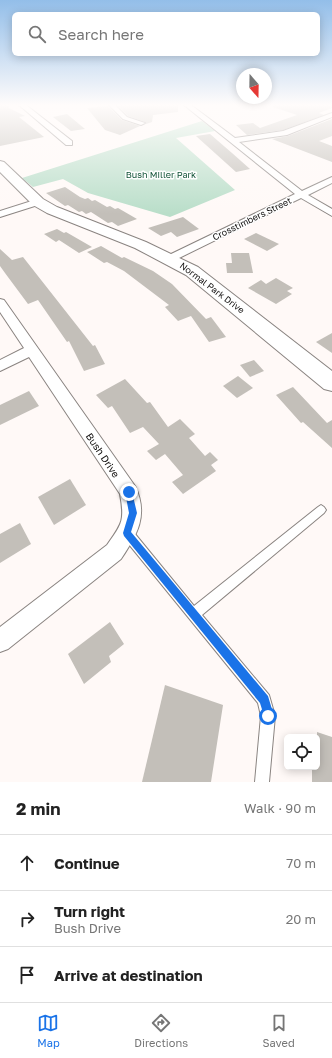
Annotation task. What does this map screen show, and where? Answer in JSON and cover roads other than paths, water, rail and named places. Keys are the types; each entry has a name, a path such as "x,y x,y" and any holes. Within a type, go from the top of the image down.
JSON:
{"street":[{"path":"235,141 302,195 332,213"},
{"name":"Normal Park Drive","path":"0,165 38,202 65,215 146,246 171,258 192,271 332,383"},
{"name":"Crosstimbers Street","path":"171,258 332,180"},
{"path":"0,214 38,202"},
{"name":"Bush Drive","path":"0,303 129,492 133,513 127,533 114,552 0,641"},
{"path":"0,366 31,350"}],"lane":[{"path":"194,614 321,510"},
{"path":"127,533 264,700 268,716 262,782"}],"park label":[{"name":"Bush Miller Park","path":"161,175"}]}
